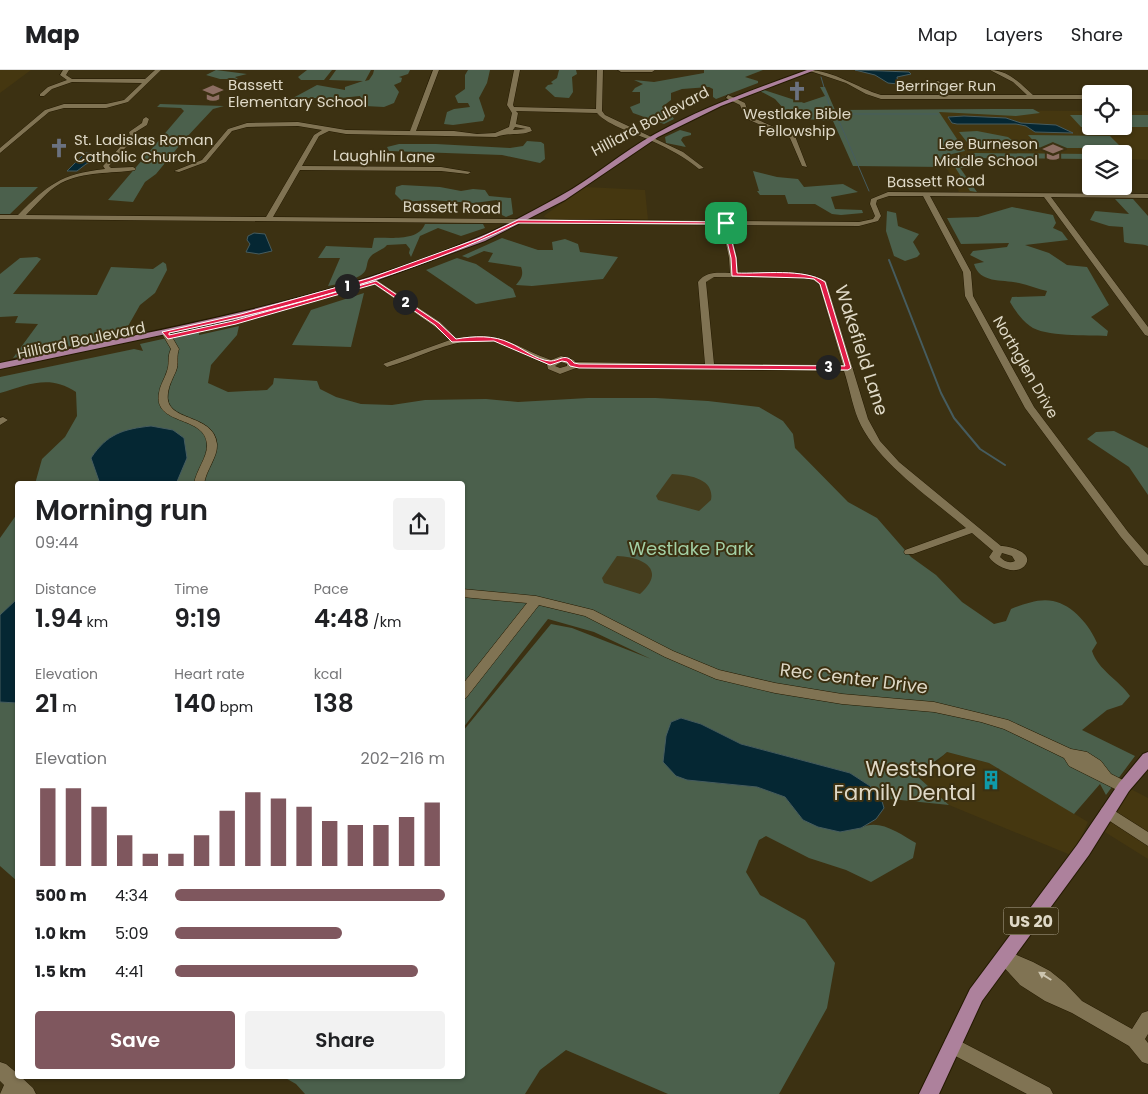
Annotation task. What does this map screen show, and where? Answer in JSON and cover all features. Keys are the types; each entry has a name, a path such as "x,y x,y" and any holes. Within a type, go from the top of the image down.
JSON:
{"main road":[{"name":"Hilliard Boulevard","path":"731,98 745,89 800,70"},
{"name":"Hilliard Boulevard","path":"0,372 242,316 374,281 482,239 518,222 562,198 647,138 731,98 811,70"},
{"name":"Hilliard Boulevard","path":"0,366 166,334"},
{"name":"US 20","path":"929,1094 976,995 1083,850 1124,787 1148,758"}],"street":[{"path":"66,70 63,75 71,80"},
{"path":"0,152 47,111 64,106 116,105 132,97 158,70"},
{"path":"412,133 436,70"},
{"path":"518,70 510,105 514,109 599,110"},
{"path":"600,70 599,110 603,116 693,160 700,168"},
{"path":"621,70 652,70"},
{"name":"Berringer Run","path":"811,70 848,82 868,93 881,97 1082,97"},
{"path":"994,70 1015,81 1032,97"},
{"path":"42,95 50,88 71,80 146,82"},
{"path":"939,87 948,98"},
{"path":"731,98 743,104 747,117 793,138 804,166"},
{"path":"507,131 512,125 514,109"},
{"path":"109,171 106,166 133,136 132,133 145,124 146,119"},
{"path":"178,171 204,161 230,130 260,123 282,123 364,133 477,136 507,131 525,132 530,130 512,125"},
{"path":"268,218 317,135 328,129"},
{"name":"Laughlin Lane","path":"298,168 441,169 468,172"},
{"path":"20,217 51,187 58,183 76,176 133,169"},
{"name":"Bassett Road","path":"0,217 868,223 877,218 873,202 877,197 888,194 1148,196"},
{"name":"Northglen Drive","path":"925,194 967,272 970,296 1030,408 1124,534 1148,562"},
{"path":"1046,195 1148,333"},
{"path":"710,366 702,282 705,278 713,275 734,275 734,258 726,223"},
{"name":"Wakefield Lane","path":"734,275 804,276 815,278 823,283 863,420 876,442 896,464 999,550"},
{"path":"374,281 437,324 455,341"},
{"path":"166,334 165,342 169,351 173,353 176,362 164,392 164,402 168,409 178,418 204,427 211,436 212,447 199,481"},
{"path":"387,364 455,341 494,339 550,363 551,367 560,371 569,369 572,365 848,368"},
{"path":"909,552 973,528"},
{"name":"Rec Center Drive","path":"465,593 536,600 589,613 669,654 716,674 842,699 934,706 981,717 1008,725 1069,754 1074,762 1124,787"},
{"path":"465,691 536,600"},
{"path":"1107,812 1148,840"},
{"path":"1005,957 1026,980 1051,996 1078,1007 1135,1040 1148,1056"},
{"path":"1135,1040 1148,1019"},
{"path":"952,1045 1044,1094"},
{"path":"0,1070 18,1091"}],"shaded area":[{"path":"0,70 31,70 0,93"},
{"name":"Lee Burneson Middle School","path":"937,110 1082,111 1082,135 1132,135 1132,111 1148,111 1148,160 1132,159 1132,145 1082,145 1082,159 972,158 977,167 961,168 978,194 955,193 959,192 943,161 948,156 964,151"},
{"path":"586,187 645,190 648,220 550,219 544,217"},
{"path":"947,752 989,763 1088,822 1073,856 949,805 918,777 922,770 937,762"},
{"path":"1131,789 1148,798 1148,859 1100,829"}],"green space":[{"path":"216,70 247,74 235,77 238,79 220,79 206,75"},
{"path":"307,70 332,70 324,80 301,80 298,77"},
{"path":"336,70 371,70 365,81 369,80 374,70 410,70 408,74 399,77 402,78 401,82 394,85 399,92 394,103 384,107 365,106 360,96 293,98 317,85 345,90 345,87 363,81 329,80"},
{"path":"468,70 490,70 487,83 479,98 485,116 483,121 453,125 444,124 447,112 470,107 468,103 458,103 455,96 465,89 465,75"},
{"path":"559,70 576,70 577,74 572,77 573,92 569,98 555,97 545,88 553,84 551,82 557,78"},
{"path":"704,70 763,70 745,77 758,81 758,83 716,99 713,97 713,89 709,87 682,89 671,93 671,100 662,107 667,109 674,119 664,124 633,113 630,107 640,103 640,92 632,92 643,84 634,80 654,82 704,73"},
{"path":"820,87 825,87 835,110 1033,109 1040,113 1016,116 939,112 965,151 952,154 943,161 945,167 853,166 833,121 792,118 775,99 760,91 764,90 804,103 825,96"},
{"path":"160,104 224,106 213,109 156,174 145,182 133,202 108,200 184,111 181,108 157,107"},
{"path":"1070,115 1082,115 1081,127"},
{"path":"1132,115 1148,115 1148,127 1132,127"},
{"path":"680,130 691,133 691,135 683,137 681,140 686,147 666,143 665,137"},
{"path":"977,131 1008,137 1021,147 974,147 970,146 959,132"},
{"path":"1028,135 1110,136 1119,145 1082,145 1082,148 1040,148"},
{"path":"527,141 544,144 545,159 540,163 502,155 389,151 387,147 399,144 436,144 510,148 523,146"},
{"path":"974,153 1082,154 1082,159 972,158 977,167 960,168 977,192 970,191 953,164 955,159"},
{"path":"753,171 777,177 798,179 804,187 843,184 858,192 831,197 835,209 862,210 863,213 832,214 815,204 788,204 785,195 760,195 757,191 759,191"},
{"path":"402,185 440,187 461,191 485,190 489,196 511,198 513,214 506,217 502,215 497,200 474,203 430,200 403,202 395,194 396,187"},
{"path":"0,187 38,187 10,214 0,214"},
{"path":"1115,199 1133,199 1148,216 1148,246 1124,242 1123,227 1109,226 1090,220 1095,211 1129,214"},
{"path":"1012,207 1053,215 1056,223 1053,228 1062,232 1068,240 1025,245 1049,253 1067,265 1087,267 1109,305 1091,317 1108,331 1107,336 1056,334 1037,330 1030,326 1021,318 1010,302 1012,297 1045,296 1047,291 1019,283 992,280 981,275 974,264 984,262 970,255 973,251 1007,247 1009,243 961,244 947,218 978,217"},
{"path":"887,211 896,213 898,226 919,234 913,242 920,254 917,257 905,261 894,256 886,231"},
{"path":"425,224 483,224 485,228 461,236 438,228 420,236 411,257 410,249 406,244 387,245 371,256 363,274 348,281 328,286 340,258 318,258 326,246 372,248 374,238 410,236 421,230"},
{"path":"502,238 538,250 553,250 552,242 565,239 578,244 580,252 618,257 603,279 532,286 516,285 522,277 521,267 488,262 493,253 484,251 468,258 462,256"},
{"path":"37,257 41,259 13,294 97,295 111,267 153,269 163,262 166,264 167,270 155,293 140,305 123,335 13,358 38,324 15,323 18,316 0,317 0,274 20,258"},
{"path":"457,258 476,264 513,289 516,297 476,304 426,270"},
{"path":"364,293 351,347 292,345 311,310"},
{"name":"Westlake Park","path":"239,326 237,335 211,365 208,383 228,392 267,390 273,384 274,378 317,381 320,389 336,397 361,404 392,405 425,400 486,399 518,402 588,398 656,398 708,401 759,407 783,421 793,434 795,448 848,502 877,518 911,557 936,575 962,602 994,624 1006,621 1011,609 1042,600 1060,603 1080,617 1097,643 1092,651 1095,658 1130,696 1122,705 1107,710 1082,730 1135,756 1106,795 1100,784 1074,814 989,763 947,752 923,770 918,777 949,805 881,798 870,786 850,773 741,744 701,724 681,718 671,722 715,783 757,787 785,797 803,820 861,828 868,825 882,826 916,843 913,858 871,882 846,870 809,858 766,836 759,840 746,872 760,895 805,920 835,963 827,1008 779,1094 668,1094 566,1050 540,1070 525,1094 305,1094 296,1084 287,1079 465,1079 465,729 551,624 572,628 651,659 594,632 548,619 465,725 465,481 36,481 42,459 65,437 77,416 76,392 57,383 47,382 29,384 0,393 0,377 134,349 143,351 140,344 199,331 199,335"},
{"path":"1114,431 1148,448 1148,495 1129,467 1087,439 1096,432"},
{"path":"15,517 15,879 0,866 0,538"}],"sand":[{"path":"672,474 685,475 705,482 711,493 711,500 699,511 658,500 656,496"},
{"path":"617,556 636,559 649,566 652,578 648,586 640,594 604,583 602,578"}],"water":[{"path":"855,70 909,72 911,74 897,77 898,84 888,83 875,75"},
{"path":"948,117 1006,118 1021,123 1056,125 1073,133 1035,132 1026,126 1016,124 957,124 952,123"},
{"path":"85,153 92,153 92,156 103,158 86,164 77,171 67,171"},
{"path":"254,233 265,234 272,251 259,254 246,252 250,244 247,240 248,236"},
{"path":"151,426 173,430 184,438 187,458 177,481 99,481 91,458 103,443 110,438 132,429"},
{"path":"15,601 15,703 0,702 0,615"},
{"path":"681,718 701,724 741,744 850,773 870,786 881,798 884,808 876,819 861,828 840,832 818,827 803,820 785,797 757,787 687,780 676,776 663,762 666,736 671,722"}],"waterway":[{"path":"821,77 829,104 836,114"},
{"path":"836,114 938,114"},
{"path":"836,114 869,191"},
{"path":"889,260 941,393 954,418 980,449 1005,465"}],"place":[{"name":"Westlake Bible Fellowship","path":"797,91"},
{"name":"Bassett Elementary School","path":"213,93"},
{"name":"St. Ladislas Roman Catholic Church","path":"59,148"},
{"name":"Lee Burneson Middle School","path":"1053,152"},
{"name":"Westshore Family Dental","path":"991,780"}],"route":[{"path":"518,222 726,223 734,258 734,275 804,276 815,278 823,283 848,368 579,366 572,365 572,363 565,359 550,363 494,339 480,338 455,341 437,324 376,282 320,300 234,322 168,337 165,332 242,316 372,279 468,242 482,239 518,222"}]}
